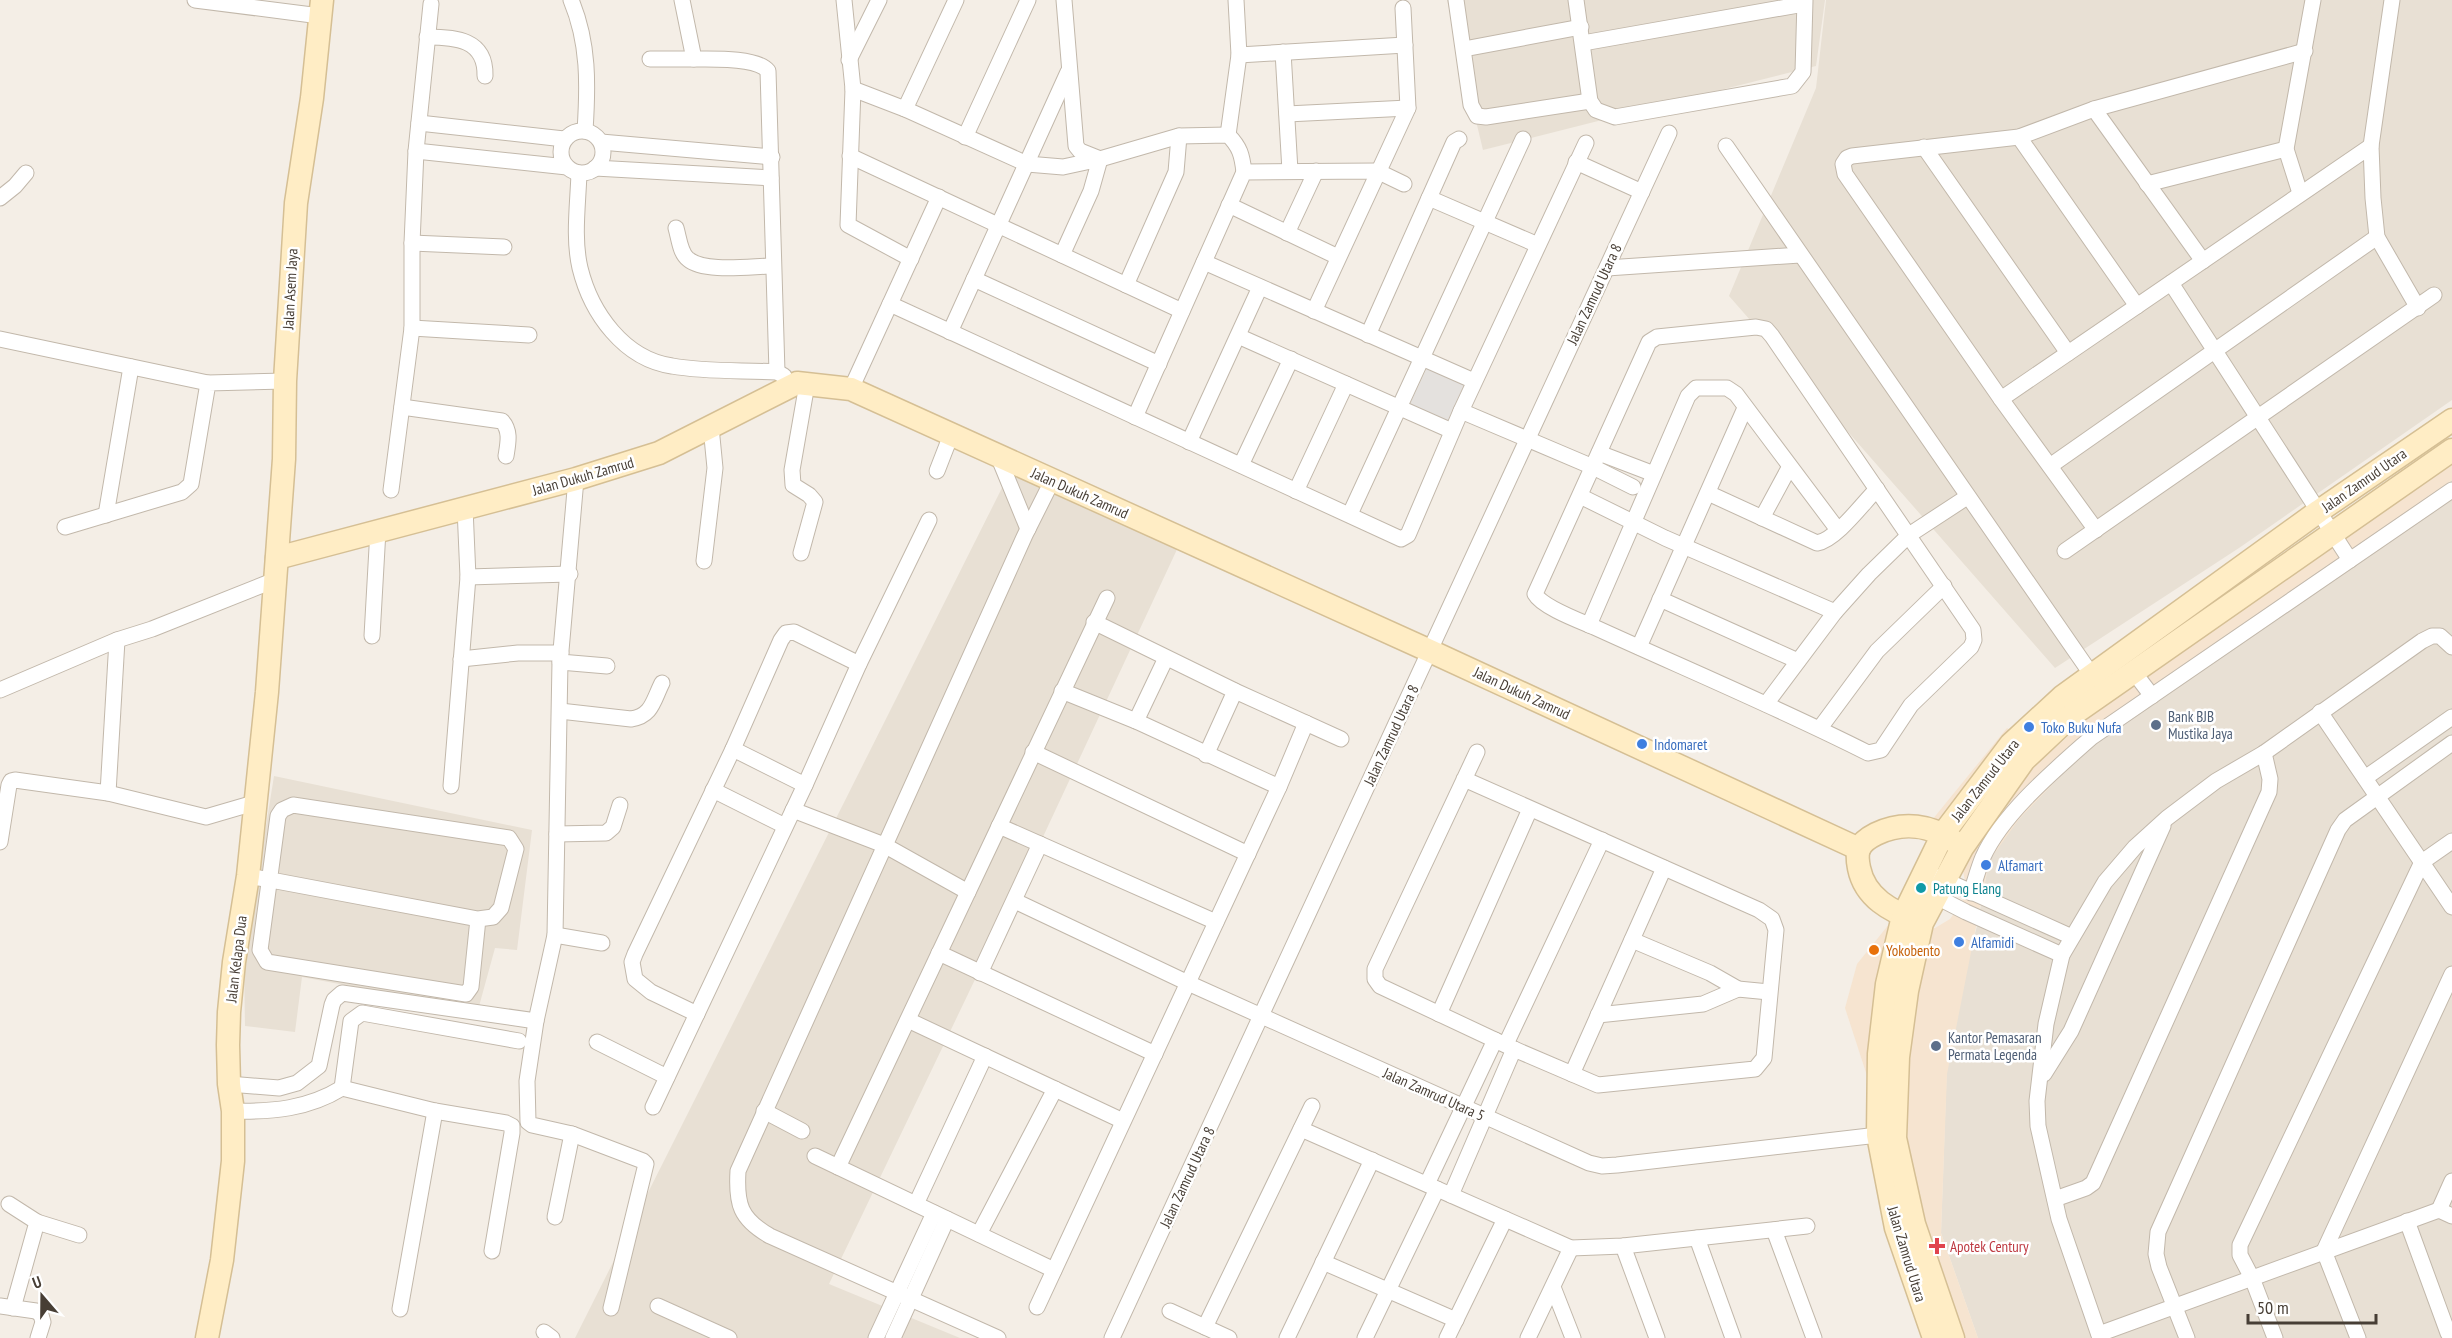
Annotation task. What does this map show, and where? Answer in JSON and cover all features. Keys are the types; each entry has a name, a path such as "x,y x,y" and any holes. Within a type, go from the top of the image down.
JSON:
{"street":[{"path":"195,0 321,8"},
{"path":"571,0 585,46 588,89 585,131"},
{"path":"682,0 694,59"},
{"path":"844,0 853,90 848,225 910,259"},
{"path":"849,60 879,0"},
{"path":"905,109 956,0"},
{"path":"965,137 1028,0"},
{"path":"1064,0 1076,146 1080,151 1100,159"},
{"path":"1228,135 1239,55 1236,0"},
{"path":"1456,0 1471,105 1477,116 1486,117 1590,101"},
{"path":"1464,49 1582,35 1804,2 1803,72 1792,86 1615,117 1596,110 1590,101 1582,35 1576,0"},
{"path":"2301,193 2286,148 2313,0"},
{"path":"2392,0 2371,146 2377,237 2418,308"},
{"path":"391,490 412,328 412,243 416,151 431,4"},
{"name":"Jalan Asem Jaya","path":"276,569 284,459 285,381 296,203 312,98 321,8"},
{"path":"1314,311 1408,108 1403,8"},
{"path":"427,37 453,37 468,42 482,57 485,76"},
{"path":"1239,55 1405,45"},
{"path":"2096,530 2001,399 1843,170 1843,164 1847,158 2019,137 2094,109 2305,51"},
{"path":"1283,52 1290,171"},
{"path":"650,59 721,59 764,66 768,77 772,157 777,372"},
{"path":"950,332 1068,70"},
{"path":"853,90 905,109 1027,164 1063,167 1100,159 1179,136 1228,135 1239,146 1244,171 1135,417"},
{"path":"1287,114 1408,108"},
{"path":"2094,109 2203,261"},
{"path":"419,123 564,139 577,131 585,131 597,137 601,142 603,152 601,161 595,168"},
{"name":"Jalan Zamrud Utara 8","path":"1112,1338 1669,133"},
{"path":"1126,285 1176,172 1179,136"},
{"path":"2019,137 2137,306"},
{"path":"564,139 561,159 573,170 580,268 588,294 605,323 620,341 642,355 670,366 777,372 802,383 792,470 793,485 809,495 815,502 801,553"},
{"path":"1368,335 1454,142 1460,139"},
{"path":"1350,514 1523,139"},
{"path":"601,142 772,157"},
{"path":"890,304 1401,538 1408,536 1474,381 1586,143"},
{"path":"1726,146 2098,684"},
{"path":"2001,399 2371,146"},
{"path":"1924,147 2068,353"},
{"path":"2147,184 2286,148"},
{"path":"416,151 573,170 595,168 771,178"},
{"path":"850,156 1182,311"},
{"path":"1062,255 1091,191 1100,159"},
{"path":"1576,162 1642,192"},
{"path":"1244,171 1377,171 1404,184"},
{"path":"1287,233 1316,171"},
{"path":"0,198 26,173"},
{"path":"851,389 939,197"},
{"path":"1429,198 1538,245"},
{"path":"1229,205 1338,257"},
{"path":"676,228 683,253 694,263 715,267 773,266"},
{"path":"2050,466 2377,237"},
{"path":"412,243 504,247"},
{"path":"1607,268 1800,255"},
{"path":"1204,262 1474,381"},
{"path":"974,279 1158,364"},
{"path":"2171,283 2350,560"},
{"path":"1189,442 1260,287"},
{"path":"2065,552 2434,295"},
{"path":"1756,327 1766,329 1877,489 1973,630 1974,640 1971,646 1911,705 1881,750 1868,753 1820,728 1589,625 1546,604 1535,594 1648,342 1658,337 1756,327"},
{"path":"412,328 529,335"},
{"path":"1238,336 1452,431"},
{"path":"0,339 208,382 285,381"},
{"path":"1241,465 1291,359"},
{"path":"106,515 131,367"},
{"path":"65,527 182,492 188,488 191,484 208,382"},
{"name":"Jalan Dukuh Zamrud","path":"276,569 378,530 576,479 659,453 802,383 851,389 1430,651 1859,849"},
{"path":"1296,490 1346,384"},
{"path":"1589,625 1692,390 1700,386 1727,388 1736,394 1789,468 1838,530"},
{"path":"402,408 502,420 507,426 506,456"},
{"path":"1639,647 1745,408"},
{"path":"1461,411 1528,439 1596,460 1654,474"},
{"name":"Jalan Zamrud Utara","path":"1930,883 1962,848 2024,760 2072,715 2098,684 2319,511 2452,420"},
{"path":"704,561 715,468 711,427"},
{"path":"937,471 951,435"},
{"name":"Jalan Zamrud Utara","path":"1943,1335 1896,1228 1878,1135 1879,1054 1887,984 1912,920 1930,883 1943,834 2011,744 2062,697 2133,671 2452,450"},
{"path":"998,456 1028,529"},
{"path":"1596,460 1634,487"},
{"path":"1762,518 1789,468"},
{"path":"576,479 570,574 561,658 555,935 536,1021 526,1081 528,1122 532,1125 572,1134 644,1161 646,1164 610,1308"},
{"path":"998,1338 770,1236 753,1226 744,1216 737,1190 738,1171 884,845 1052,481"},
{"path":"1708,493 1817,543 1823,542 1838,530 1877,489"},
{"path":"1971,893 1983,856 2004,825 2040,782 2092,738 2452,489"},
{"path":"1580,496 1683,546 1835,612"},
{"path":"1766,704 1835,612 1909,535 1967,497"},
{"path":"451,786 468,577 465,507"},
{"path":"653,1107 805,785 859,664 929,520"},
{"path":"372,636 378,530"},
{"path":"0,690 117,640 152,628 276,569"},
{"name":"Jalan Kelapa Dua","path":"207,1338 222,1260 233,1161 233,1111 229,1084 229,1012 248,876 267,692 276,569"},
{"path":"468,577 570,574"},
{"path":"1820,728 1877,651 1944,586"},
{"path":"838,1167 1107,598"},
{"path":"1660,599 1798,661"},
{"path":"1094,622 1235,691 1341,739"},
{"path":"697,1014 651,992 635,979 632,963 733,749 781,640 786,633 794,632 859,664"},
{"path":"2452,648 2440,636 2432,636 2264,753 2216,782 2167,818 2135,847 2105,882 2062,955 2046,1024 2037,1101 2038,1126 2059,1219 2100,1336 2407,1221 2445,1213 2452,1181"},
{"path":"108,793 117,640"},
{"path":"460,659 518,653 607,666"},
{"path":"1136,721 1166,658"},
{"path":"2133,671 2152,696"},
{"path":"560,711 640,718 646,715 662,684"},
{"path":"1062,691 1136,721 1279,787"},
{"path":"1206,755 1235,691"},
{"path":"2320,712 2452,907"},
{"path":"2365,778 2452,717"},
{"path":"1037,1307 1279,787 1306,723"},
{"path":"2187,1338 2156,1254 2158,1232 2338,830 2345,820 2452,743"},
{"path":"733,749 805,785"},
{"path":"1034,752 1248,854"},
{"path":"1464,780 1759,910 1772,919 1776,930 1764,1058 1755,1069 1606,1086 1598,1085 1380,986 1375,979 1375,969 1477,752"},
{"path":"2055,1199 2086,1188 2093,1183 2269,792 2270,779 2264,753"},
{"path":"0,842 11,781 15,780 108,793 206,817 254,803"},
{"path":"713,790 785,826"},
{"path":"248,876 271,880 478,920 493,917 501,908 516,849 509,838 293,805 282,810 278,816 271,880 260,950 264,959 272,964 466,994 471,987 478,920"},
{"path":"557,834 606,832 613,827 620,805"},
{"path":"1439,1014 1530,809"},
{"path":"793,810 884,845 968,891"},
{"path":"2041,1078 2071,1031 2167,818"},
{"path":"1912,920 1876,899 1866,889 1858,864 1859,849 1869,838 1895,826 1908,825 1943,834 1962,848"},
{"path":"999,826 1216,922"},
{"path":"1438,1190 1463,1107 1505,1044 1602,840"},
{"path":"2275,1338 2252,1278 2240,1255 2240,1245 2422,862 2452,841"},
{"path":"980,973 1040,844"},
{"path":"1572,1074 1664,868"},
{"path":"1930,883 1971,893 2072,937"},
{"path":"1930,883 1966,912 2062,955"},
{"name":"Jalan Zamrud Utara 5","path":"1015,901 1261,1016 1589,1163 1602,1166 1878,1135"},
{"name":"Jalan Zamrud Utara","path":"1912,920 1907,992 1898,1057 1895,1138 1914,1224 1943,1335"},
{"path":"555,935 602,943"},
{"path":"1632,940 1710,973 1738,989 1769,992"},
{"path":"939,953 1155,1054"},
{"path":"2358,1338 2324,1251 2452,974"},
{"path":"1598,1015 1704,1004 1738,989"},
{"path":"229,1084 279,1088 297,1083 319,1066 332,1005 342,993 536,1021"},
{"path":"342,1088 351,1021 362,1013 519,1041"},
{"path":"908,1020 1123,1121"},
{"path":"597,1042 667,1077"},
{"path":"1365,1338 1438,1190 1485,1117 1505,1044"},
{"path":"916,1204 985,1056"},
{"path":"233,1111 267,1112 300,1106 323,1099 342,1088 435,1111 512,1126 492,1251"},
{"path":"979,1234 1055,1089"},
{"path":"1204,1327 1312,1106"},
{"path":"399,1309 435,1111"},
{"path":"764,1111 802,1131"},
{"path":"1301,1129 1571,1248 1623,1246 1807,1226"},
{"path":"555,1217 572,1134"},
{"path":"815,1156 1054,1269"},
{"path":"1287,1338 1372,1160"},
{"path":"9,1203 37,1222 79,1235"},
{"path":"876,1338 895,1293 940,1216"},
{"path":"893,1338 940,1216"},
{"path":"1447,1338 1504,1219"},
{"path":"2407,1221 2448,1333"},
{"path":"37,1222 7,1307 36,1311 42,1315 44,1322 38,1338"},
{"path":"1774,1230 1814,1338"},
{"path":"1697,1238 1733,1338"},
{"path":"1623,1246 1657,1338"},
{"path":"1528,1338 1571,1248"},
{"path":"1323,1262 1456,1320"},
{"path":"1553,1287 1573,1338"},
{"path":"658,1306 729,1338"},
{"path":"1170,1311 1229,1338"}],"shaded area":[{"path":"1447,0 1825,0 1816,66 1483,150"},
{"path":"1826,0 2452,0 2452,400 2239,548 2055,668 1729,296 1816,88"},
{"path":"1427,368 1464,385 1447,422 1410,404"},
{"path":"2452,455 2452,480 2096,739 2019,819 1989,861 1947,1074 1941,1233 1978,1338 1937,1338 1895,1138 1916,931 1935,928 1950,919 1962,903 1966,885 1960,857 2010,793 2040,761 2111,699"},
{"path":"1016,460 1180,543 1028,869 829,1284 960,1338 575,1338"},
{"path":"2452,480 2452,1338 1978,1338 1941,1233 1948,1035 1977,926 1989,861 2008,830 2098,737"},
{"path":"2007,728 2023,740 1940,840 1919,836"},
{"path":"274,776 532,830 517,950 495,948 478,1010 302,977 295,1032 245,1026 244,963"},
{"path":"1890,923 1894,926 1871,1088 1845,1008 1857,964"}],"place":[{"name":"Bank BJB Mustika Jaya","path":"2156,725"},
{"name":"Toko Buku Nufa","path":"2029,727"},
{"name":"Indomaret","path":"1642,744"},
{"name":"Alfamart","path":"1986,865"},
{"name":"Patung Elang","path":"1921,888"},
{"name":"Alfamidi","path":"1959,942"},
{"name":"Yokobento","path":"1874,950"},
{"name":"Kantor Pemasaran Permata Legenda","path":"1936,1046"},
{"name":"Apotek Century","path":"1937,1246"}]}
